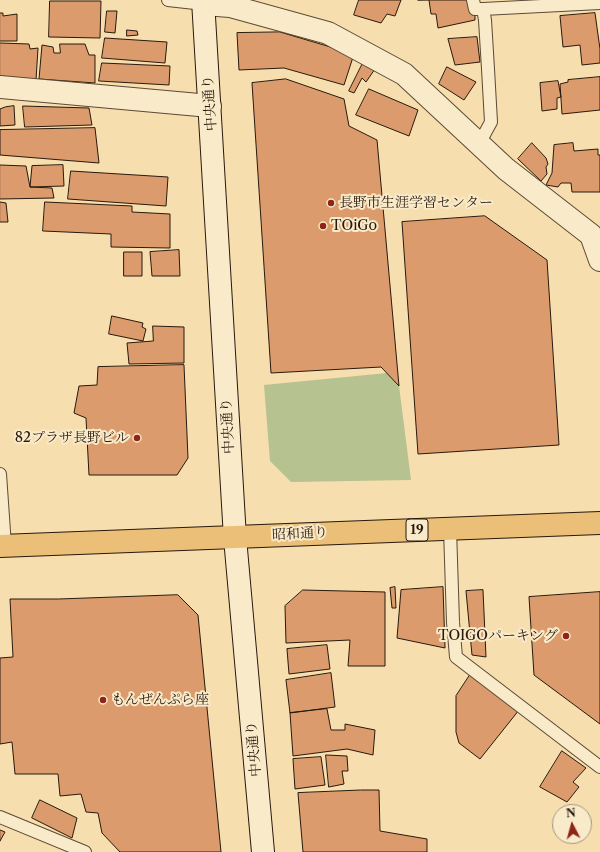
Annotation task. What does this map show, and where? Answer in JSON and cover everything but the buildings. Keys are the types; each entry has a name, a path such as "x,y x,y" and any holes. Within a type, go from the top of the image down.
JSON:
{"highway":[{"name":"昭和通り","path":"3,546 600,523"}],"street":[{"name":"中央通り","path":"204,2 235,538 263,852"},
{"path":"204,2 230,6 328,34 404,74 506,169 595,235 600,260"},
{"path":"0,87 210,106"}],"lane":[{"path":"168,0 204,2"},
{"path":"473,0 476,9 600,3"},
{"path":"479,144 491,122 488,55 483,9"},
{"path":"0,474 3,546"},
{"path":"450,528 453,622 456,656 600,767"},
{"path":"0,817 85,852"}],"green space":[{"path":"387,373 399,386 411,480 291,482 270,461 264,385"}],"place":[{"name":"長野市生涯学習センター","path":"331,203"},
{"name":"TOiGo","path":"323,226"},
{"name":"82プラザ長野ビル","path":"137,438"},
{"name":"TOIGOパーキング","path":"566,636"},
{"name":"もんぜんぷら座","path":"103,700"}]}
